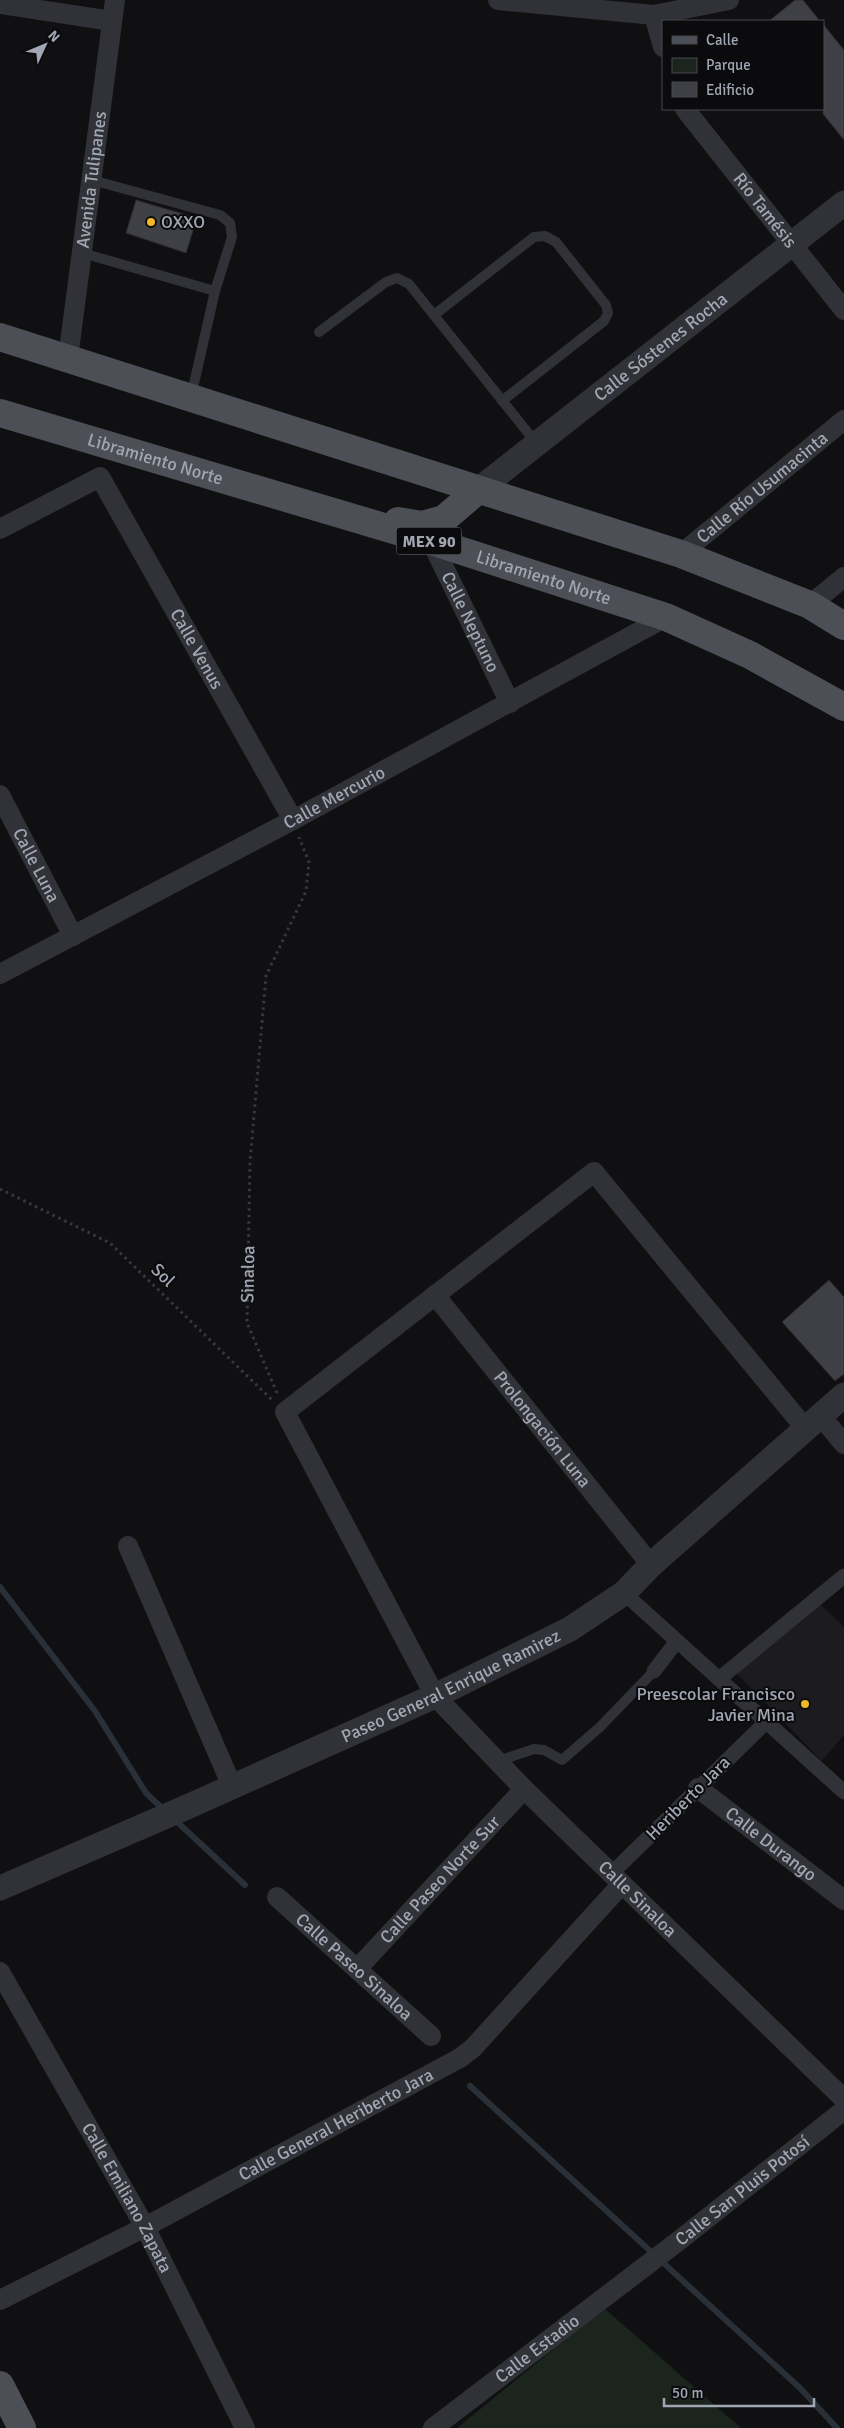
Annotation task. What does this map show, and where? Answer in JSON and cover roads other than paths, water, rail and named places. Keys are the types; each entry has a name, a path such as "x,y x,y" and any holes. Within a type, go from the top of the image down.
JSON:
{"main road":[{"path":"0,337 681,554 810,605 844,626"},
{"name":"Libramiento Norte","path":"0,413 431,541 666,617 750,655 844,707"},
{"path":"283,498 298,491 398,522 422,525 444,519 478,490"},
{"path":"0,2385 22,2428"}],"street":[{"name":"Avenida Tulipanes","path":"68,358 115,0"},
{"path":"498,0 654,15 729,0"},
{"path":"0,4 112,21"},
{"path":"654,15 662,43"},
{"name":"Río Tamésis","path":"686,110 844,310"},
{"name":"Calle Sóstenes Rocha","path":"478,490 844,203"},
{"name":"Calle Río Usumacinta","path":"681,554 844,420"},
{"name":"Calle Venus","path":"0,529 100,477 293,820"},
{"name":"Calle Neptuno","path":"431,541 510,703"},
{"path":"810,605 844,577"},
{"name":"Calle Mercurio","path":"0,974 293,820 666,617"},
{"name":"Calle Luna","path":"0,795 73,936"},
{"path":"435,1696 285,1412 594,1172 813,1422 844,1444"},
{"name":"Prolongación Luna","path":"435,1295 651,1565"},
{"name":"Paseo General Enrique Ramirez","path":"0,1888 435,1696 570,1629 624,1593 651,1565 844,1395"},
{"path":"128,1546 232,1786"},
{"path":"719,1679 844,1576"},
{"path":"624,1593 844,1792"},
{"path":"654,1671 676,1641"},
{"name":"Calle Sinaloa","path":"435,1696 524,1790 844,2099"},
{"name":"Heriberto Jara","path":"616,1880 698,1788 766,1722"},
{"name":"Calle Durango","path":"698,1788 844,1900"},
{"name":"Calle Paseo Norte Sur","path":"357,1969 524,1790"},
{"name":"Calle General Heriberto Jara","path":"0,2300 145,2227 453,2062 473,2048 616,1880"},
{"name":"Calle Paseo Sinaloa","path":"277,1898 431,2036"},
{"name":"Calle Emiliano Zapata","path":"0,1972 145,2227 245,2428"},
{"name":"Calle San Pluis Potosí","path":"641,2269 844,2110"},
{"name":"Calle Estadio","path":"433,2428 641,2269"}],"lane":[{"path":"92,180 220,215 230,223 232,237 215,291 191,398"},
{"path":"434,315 534,237 545,236 556,242 606,305 608,313 604,321 502,401"},
{"path":"82,253 215,291"},
{"path":"319,332 386,282 397,278 410,284 537,444"},
{"path":"498,1761 534,1749 544,1750 562,1760 600,1727 654,1671"}],"waterway":[{"path":"0,1587 95,1711 146,1793 165,1811"},
{"path":"174,1819 245,1885"},
{"path":"470,2086 800,2388 837,2428"}],"place":[{"name":"OXXO","path":"151,222"},
{"name":"Preescolar Francisco Javier Mina","path":"805,1704"}]}
